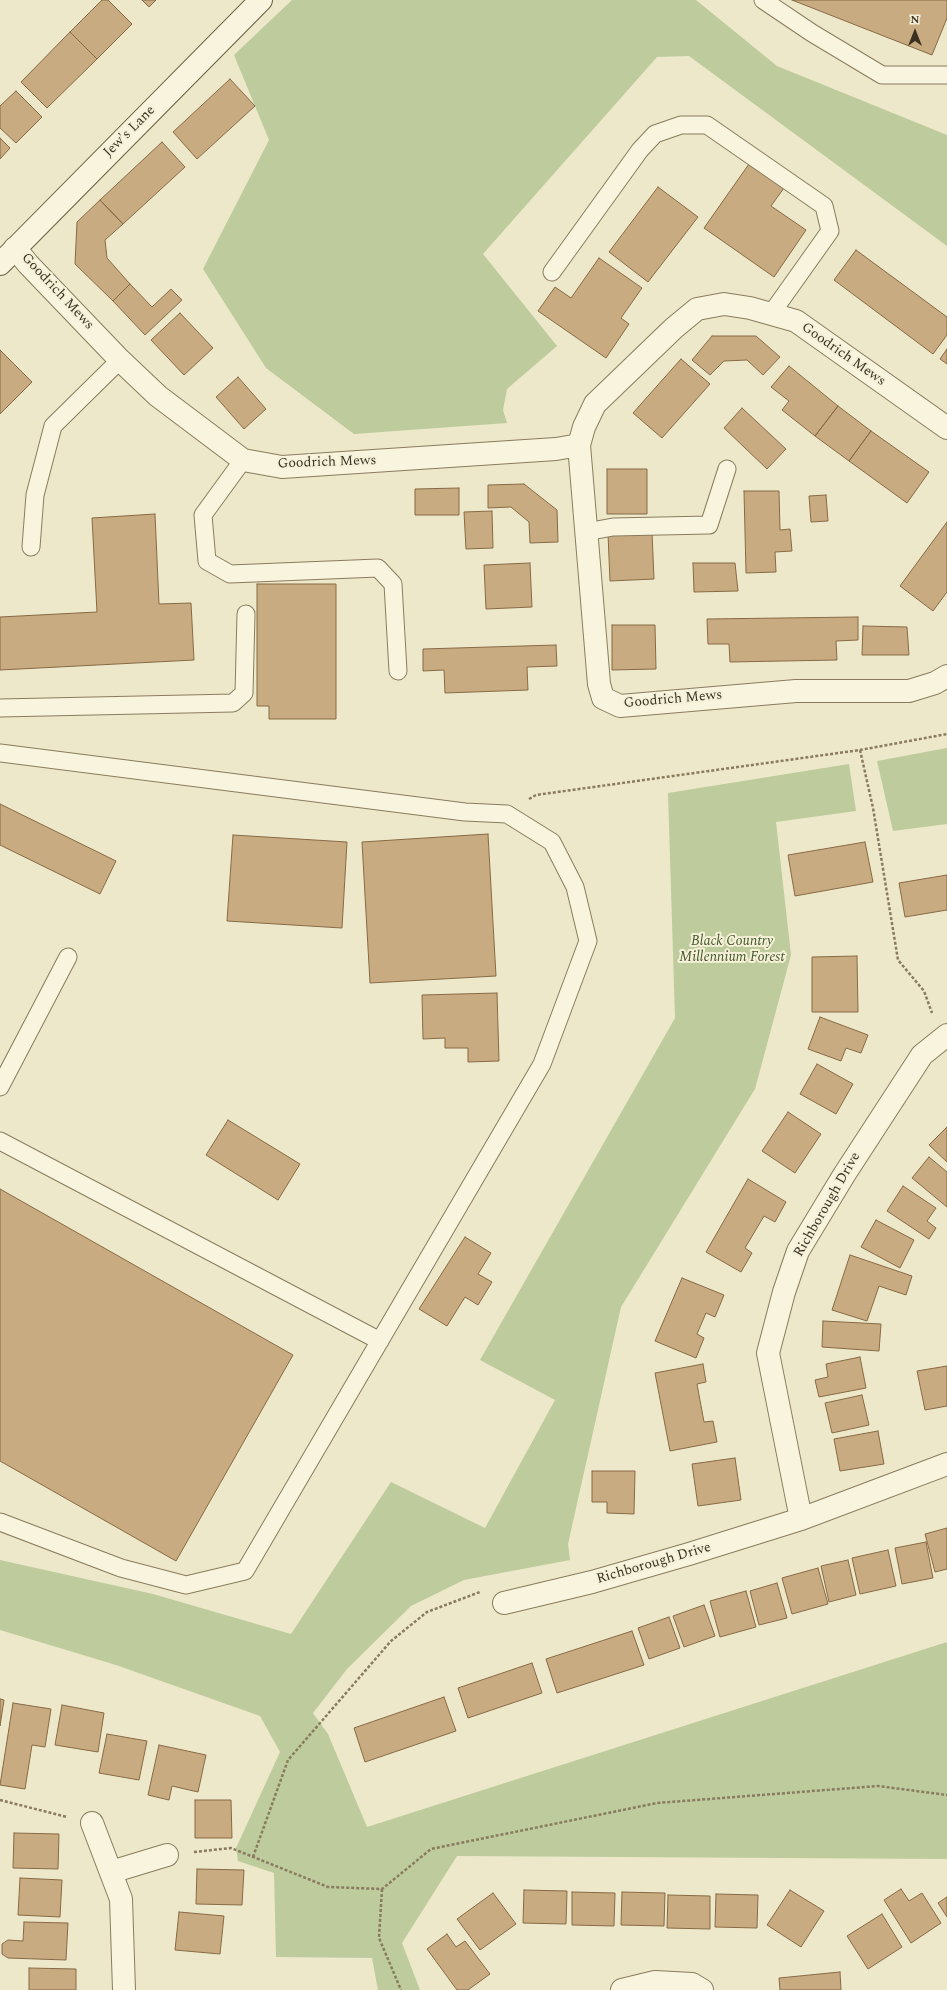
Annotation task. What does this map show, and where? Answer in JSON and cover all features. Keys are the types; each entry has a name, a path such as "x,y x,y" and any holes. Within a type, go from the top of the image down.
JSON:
{"street":[{"name":"Jew's Lane","path":"0,264 261,0"},
{"name":"Goodrich Mews","path":"15,248 28,264 120,360 158,396 243,460 282,467 556,449 579,445"},
{"name":"Goodrich Mews","path":"947,428 796,321 750,308 724,304 697,309 674,328 595,404 584,427 579,445 599,684 603,698 620,706 796,690 909,690 935,683 947,676"},
{"name":"Richborough Drive","path":"801,1519 768,1353 784,1292 798,1251 844,1175 922,1055 945,1036"},
{"name":"Richborough Drive","path":"504,1603 592,1582 801,1519 947,1464"},
{"path":"92,1823 121,1899 124,1990"},
{"path":"111,1872 167,1855"},
{"path":"622,1990 656,1982 692,1984 702,1990"}],"lane":[{"path":"763,0 812,33 882,75 947,75"},
{"path":"552,272 640,150 655,134 681,126 707,126 824,206 830,231 771,314"},
{"path":"31,547 35,495 53,426 120,360"},
{"path":"243,460 203,515 207,561 230,574 378,568 393,584 398,671"},
{"path":"586,532 613,527 709,525 727,469"},
{"path":"0,708 233,702 244,693 246,614"},
{"path":"0,753 465,812 506,814 552,842 576,887 588,941 542,1064 245,1571 186,1585 121,1568 0,1522"},
{"path":"0,1087 68,957"},
{"path":"0,1141 380,1341"}],"path":[{"path":"506,814 536,795 860,750 947,734"},
{"path":"860,750 872,808 898,960 924,991 945,1036"},
{"path":"253,1857 288,1760 391,1641 426,1612 495,1587 504,1603"},
{"path":"167,1855 231,1848 328,1887 382,1889 431,1849 657,1803 878,1786 947,1795"},
{"path":"0,1800 92,1823"},
{"path":"382,1889 379,1938 401,1990"}],"green space":[{"path":"292,0 696,0 777,66 947,135 947,246 689,56 657,57 483,254 557,346 507,389 503,410 507,423 354,434 266,368 203,269 269,140 234,55"},
{"path":"947,748 947,824 893,831 877,761"},
{"name":"Black Country Millennium Forest","path":"849,764 856,811 776,822 791,955 755,1089 621,1307 568,1544 570,1560 464,1580 411,1606 347,1669 313,1713 328,1734 367,1827 947,1642 947,1859 457,1856 402,1943 420,1990 378,1990 372,1958 276,1957 274,1873 238,1861 236,1848 280,1752 260,1716 116,1665 0,1630 0,1560 153,1594 291,1634 391,1482 485,1528 555,1400 480,1360 675,1018 668,793"}],"building":[{"path":"102,0 108,0 132,24 97,59 70,32"},
{"path":"142,0 156,0 149,7"},
{"path":"792,0 947,0 947,18 932,55"},
{"path":"70,32 97,59 47,108 21,82"},
{"path":"230,79 255,106 197,159 173,132"},
{"path":"16,91 42,117 16,143 0,128 0,106"},
{"path":"0,138 10,148 0,159"},
{"path":"162,142 185,167 123,224 100,200"},
{"path":"749,164 784,188 771,206 806,230 774,277 704,228"},
{"path":"658,187 698,217 648,282 609,252"},
{"path":"100,200 123,224 105,240 107,258 130,284 113,301 75,264 77,222"},
{"path":"856,250 947,317 947,335 933,354 834,280"},
{"path":"599,258 642,288 621,318 629,324 606,358 538,311 555,287 571,298"},
{"path":"130,284 152,307 171,289 182,300 145,335 113,301"},
{"path":"180,313 213,348 184,375 151,340"},
{"path":"712,336 756,336 780,357 763,375 747,360 724,361 710,375 692,360"},
{"path":"947,349 947,364 940,359"},
{"path":"0,350 32,382 0,414"},
{"path":"681,359 710,384 662,438 633,413"},
{"path":"789,366 838,406 815,436 782,410 789,401 771,387"},
{"path":"238,377 266,409 244,429 216,397"},
{"path":"838,406 871,431 849,461 815,436"},
{"path":"742,408 786,449 767,469 724,428"},
{"path":"871,431 929,472 907,503 849,461"},
{"path":"607,469 647,469 647,514 607,514"},
{"path":"524,484 557,510 558,542 530,543 529,522 511,507 488,508 488,485"},
{"path":"459,488 459,515 415,515 415,489"},
{"path":"744,491 779,491 780,530 790,529 792,551 775,552 776,572 746,573"},
{"path":"826,495 828,521 811,522 809,496"},
{"path":"492,511 493,548 466,549 464,512"},
{"path":"155,514 159,604 191,603 194,660 0,670 0,617 97,612 92,518"},
{"path":"947,522 947,592 933,611 900,586"},
{"path":"652,532 654,579 610,581 608,534"},
{"path":"530,563 532,607 486,609 484,565"},
{"path":"693,563 735,563 738,591 694,592"},
{"path":"257,584 336,584 336,719 269,719 269,706 257,706"},
{"path":"858,617 858,640 836,641 837,660 730,662 729,644 708,644 707,619"},
{"path":"612,625 655,625 656,669 612,670"},
{"path":"863,626 907,627 909,655 862,655"},
{"path":"556,645 557,666 527,667 528,690 445,693 444,670 423,671 423,649"},
{"path":"0,804 116,861 100,894 0,845"},
{"path":"488,834 496,976 370,983 362,842"},
{"path":"233,835 347,842 342,928 227,921"},
{"path":"865,842 873,882 795,896 788,855"},
{"path":"947,875 947,910 905,917 899,883"},
{"path":"857,956 858,1012 812,1012 812,957"},
{"path":"497,993 499,1061 468,1062 468,1048 445,1048 445,1038 423,1039 422,995"},
{"path":"820,1017 868,1035 861,1053 846,1048 841,1061 808,1049"},
{"path":"817,1064 853,1084 836,1114 800,1094"},
{"path":"788,1112 821,1134 795,1173 762,1151"},
{"path":"228,1120 300,1164 278,1200 206,1155"},
{"path":"947,1127 947,1162 929,1145"},
{"path":"929,1157 947,1172 947,1207 912,1178"},
{"path":"748,1179 786,1202 775,1222 764,1216 745,1248 752,1253 741,1272 706,1252"},
{"path":"903,1186 936,1208 927,1221 936,1228 929,1239 887,1211"},
{"path":"0,1189 293,1355 176,1561 0,1461"},
{"path":"876,1220 914,1240 900,1268 861,1247"},
{"path":"465,1237 491,1253 478,1274 492,1282 478,1305 465,1297 447,1326 419,1309"},
{"path":"850,1255 912,1276 906,1295 879,1286 867,1321 832,1310"},
{"path":"682,1278 724,1295 715,1317 706,1313 697,1334 704,1338 696,1358 655,1341"},
{"path":"823,1321 881,1324 879,1351 822,1347"},
{"path":"860,1357 866,1388 819,1397 815,1380 828,1377 826,1364"},
{"path":"703,1364 706,1382 697,1384 704,1422 713,1421 717,1442 670,1451 655,1373"},
{"path":"947,1366 947,1406 925,1410 917,1371"},
{"path":"862,1395 869,1425 832,1433 825,1403"},
{"path":"878,1431 884,1464 840,1471 834,1439"},
{"path":"735,1458 741,1500 698,1506 692,1464"},
{"path":"592,1471 635,1471 634,1514 607,1513 607,1502 592,1502"},
{"path":"947,1528 947,1569 935,1572 925,1534"},
{"path":"926,1542 933,1578 902,1584 895,1548"},
{"path":"888,1550 896,1586 860,1594 852,1558"},
{"path":"848,1560 856,1595 829,1602 821,1566"},
{"path":"818,1568 828,1604 792,1614 782,1578"},
{"path":"777,1583 787,1618 759,1625 750,1591"},
{"path":"746,1591 756,1627 720,1637 710,1601"},
{"path":"704,1605 715,1636 684,1647 673,1616"},
{"path":"669,1617 680,1648 649,1659 638,1628"},
{"path":"632,1631 644,1665 557,1693 546,1659"},
{"path":"532,1663 542,1693 468,1718 458,1688"},
{"path":"444,1697 456,1731 365,1762 354,1728"},
{"path":"0,1699 4,1700 0,1726"},
{"path":"13,1703 51,1709 45,1747 32,1745 25,1789 0,1785"},
{"path":"62,1705 104,1713 98,1752 55,1745"},
{"path":"107,1734 147,1741 139,1780 99,1773"},
{"path":"159,1745 206,1755 198,1792 172,1786 169,1800 148,1795"},
{"path":"195,1800 231,1800 232,1838 195,1838"},
{"path":"14,1833 59,1834 58,1869 13,1868"},
{"path":"197,1869 244,1870 242,1905 196,1904"},
{"path":"20,1878 62,1880 60,1917 18,1915"},
{"path":"901,1889 909,1901 922,1893 941,1923 911,1943 884,1900"},
{"path":"524,1890 567,1891 566,1924 523,1923"},
{"path":"790,1890 824,1911 801,1947 767,1925"},
{"path":"572,1892 615,1893 614,1926 572,1925"},
{"path":"622,1892 665,1893 664,1926 621,1925"},
{"path":"493,1893 516,1924 480,1950 457,1919"},
{"path":"716,1894 758,1895 757,1928 715,1927"},
{"path":"668,1895 710,1896 710,1929 667,1928"},
{"path":"947,1897 947,1917 938,1903"},
{"path":"179,1912 224,1916 220,1954 175,1950"},
{"path":"882,1914 902,1947 868,1969 847,1936"},
{"path":"24,1922 68,1923 66,1960 8,1958 2,1954 2,1944 8,1940 23,1941"},
{"path":"447,1934 456,1947 465,1941 490,1974 468,1990 457,1990 427,1949"},
{"path":"29,1968 76,1969 76,1990 29,1990"},
{"path":"840,1972 841,1990 780,1990 779,1978"}]}
